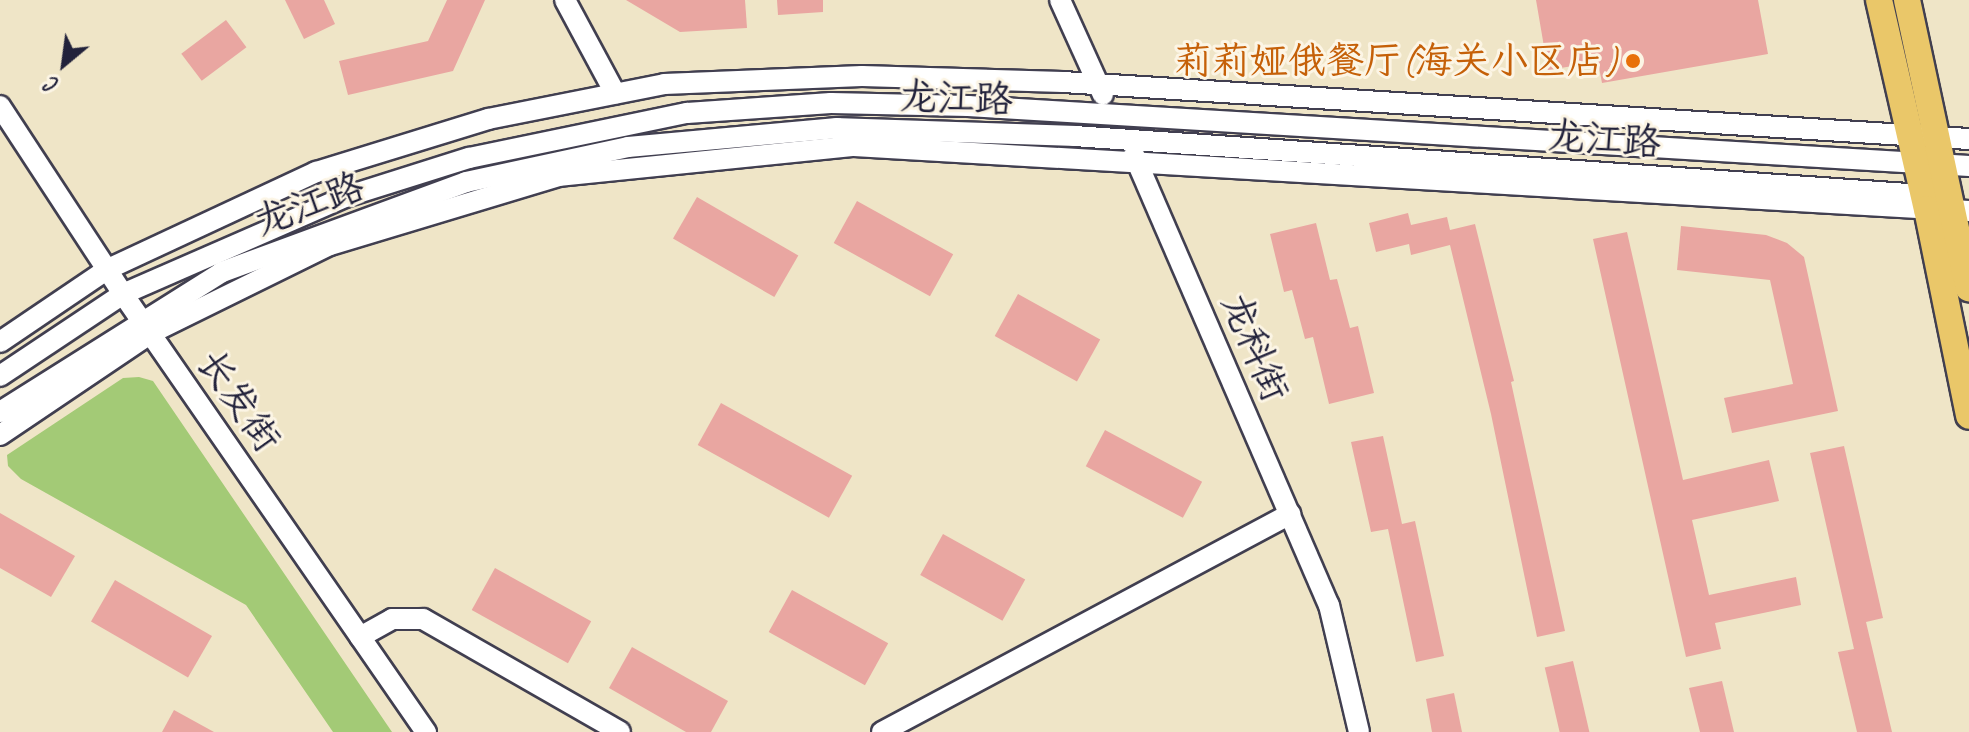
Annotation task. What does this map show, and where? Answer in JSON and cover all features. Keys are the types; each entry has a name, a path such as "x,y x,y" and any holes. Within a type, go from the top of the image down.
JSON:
{"main road":[{"path":"1879,0 1921,146 1948,204 1969,288"},
{"path":"1907,0 1921,146"},
{"path":"1921,146 1956,166 1948,204 1969,416"}],"street":[{"path":"565,0 615,93"},
{"name":"龙科街","path":"1060,0 1097,85 1139,164 1329,605 1359,732"},
{"path":"0,342 108,269 316,172 488,119 664,84 862,76 1097,85 1921,146 1969,139"},
{"name":"龙江路","path":"0,376 123,294 345,197 482,155 687,113 831,103 968,106 1114,115 1921,146"},
{"name":"长发街","path":"0,106 123,294 426,732"},
{"name":"龙江路","path":"0,412 146,327 222,272 466,182 628,147 837,128 1126,138 1948,204"},
{"path":"0,435 146,327 330,245 558,176 854,146 1139,164 1948,204"},
{"path":"882,732 1290,514"},
{"path":"360,637 392,619 423,619 620,732"}],"green space":[{"path":"139,377 153,381 392,732 333,732 246,605 21,479 8,466 7,455 123,378"}],"building":[{"path":"285,0 324,0 335,24 304,39"},
{"path":"447,0 485,0 453,71 348,95 339,61 428,41"},
{"path":"626,0 745,0 747,28 680,32"},
{"path":"777,0 823,0 823,12 778,15"},
{"path":"1536,0 1758,0 1768,54 1602,83 1598,62 1548,70"},
{"path":"226,20 246,47 202,81 181,54"},
{"path":"697,197 798,256 774,297 673,239"},
{"path":"857,201 953,254 930,296 834,243"},
{"path":"1408,213 1411,225 1447,217 1450,230 1475,224 1514,381 1511,382 1565,631 1537,637 1491,414 1450,245 1411,255 1409,244 1376,252 1369,223"},
{"path":"1316,223 1330,280 1337,279 1350,328 1358,326 1374,393 1329,404 1313,337 1305,339 1292,290 1284,292 1270,234"},
{"path":"1681,226 1766,235 1787,243 1804,257 1838,411 1732,433 1724,398 1793,384 1770,280 1677,270"},
{"path":"1627,232 1683,480 1769,460 1779,501 1692,520 1709,595 1796,577 1801,605 1715,623 1721,649 1686,657 1593,239"},
{"path":"1018,294 1100,340 1077,382 995,336"},
{"path":"721,403 852,476 829,518 698,445"},
{"path":"1105,430 1202,482 1183,518 1086,466"},
{"path":"1383,436 1402,524 1415,521 1444,656 1416,662 1388,529 1371,532 1351,442"},
{"path":"1844,446 1883,618 1866,622 1892,732 1857,732 1838,652 1854,649 1810,453"},
{"path":"0,513 75,556 51,597 0,568"},
{"path":"943,534 1025,580 1002,621 920,575"},
{"path":"495,568 591,621 568,663 472,610"},
{"path":"115,580 212,636 188,678 91,622"},
{"path":"792,590 888,643 865,685 769,632"},
{"path":"632,647 728,701 711,732 686,732 609,688"},
{"path":"1573,661 1589,732 1560,732 1545,668"},
{"path":"1722,681 1734,732 1700,732 1689,688"},
{"path":"1454,693 1462,732 1432,732 1426,699"},
{"path":"174,710 214,732 162,732"}],"place":[{"name":"莉莉娅俄餐厅(海关小区店)","path":"1633,61"}]}
